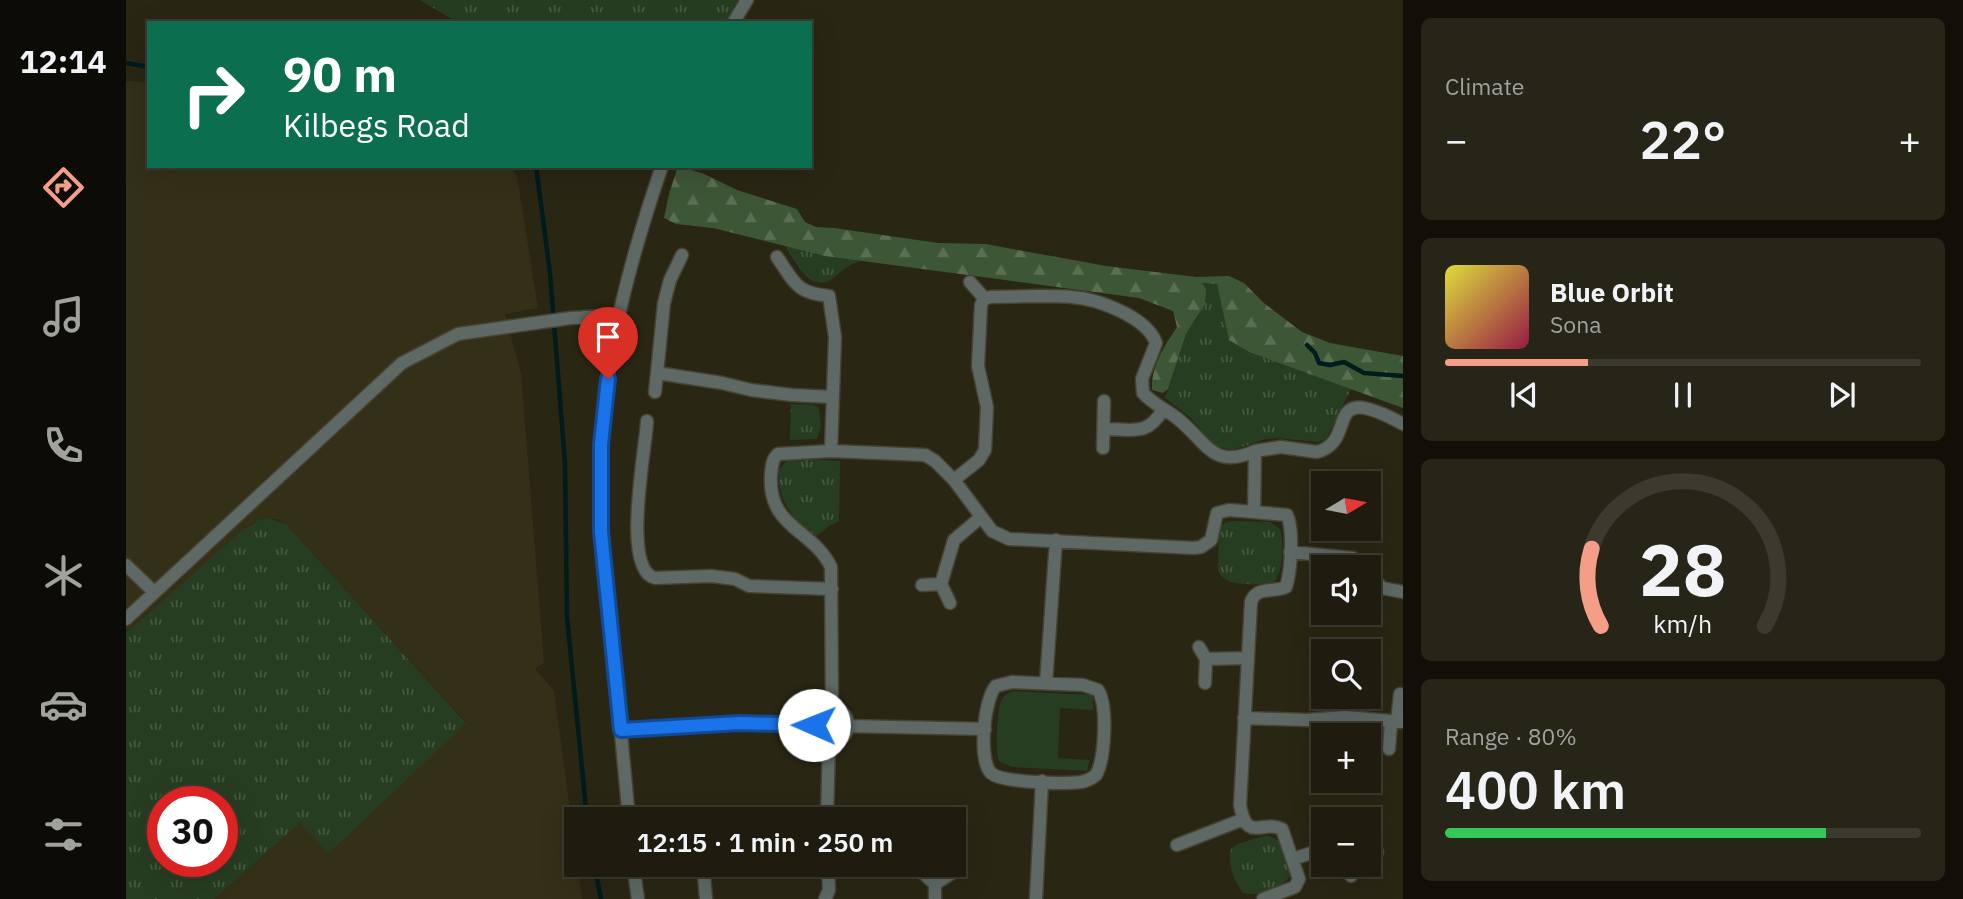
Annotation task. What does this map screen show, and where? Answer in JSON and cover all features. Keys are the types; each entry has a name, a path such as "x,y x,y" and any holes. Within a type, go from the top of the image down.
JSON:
{"street":[{"path":"734,21 747,0"},
{"path":"628,807 601,532 601,444 618,315 634,249 661,168"},
{"path":"655,392 664,303 670,280 682,255"},
{"path":"777,257 799,287 808,294 829,296"},
{"path":"970,282 985,299 1073,297 1120,310 1132,317 1153,334 1156,342 1141,387 1149,400 1178,419 1208,450 1219,456 1233,458 1271,447 1321,452 1332,445 1347,414 1361,407 1373,409 1403,424"},
{"path":"829,296 839,286"},
{"path":"829,296 835,337 831,451"},
{"path":"954,480 979,460 985,450 987,407 978,366 981,305 985,299"},
{"path":"126,619 402,363 458,334 618,315"},
{"path":"578,318 601,338 611,358"},
{"path":"657,373 792,396 832,397"},
{"path":"1102,448 1104,401"},
{"path":"1104,429 1147,429 1153,426 1163,410"},
{"path":"647,421 646,444 638,482 638,522 643,569 648,576 719,576 735,579 749,586 832,589"},
{"path":"832,708 832,574 828,562 783,517 772,500 774,458 778,454 831,451 925,455 954,480 992,531 1009,539 1201,547 1211,540 1217,513 1229,510 1287,515 1290,524 1290,552 1286,587 1258,592 1252,599 1240,805 1248,826 1254,829 1276,826 1282,829 1298,873 1298,884 1290,890 1263,899"},
{"path":"1254,512 1255,451"},
{"path":"950,603 941,584 954,540 981,517"},
{"path":"1046,683 1056,540"},
{"path":"1290,552 1322,555"},
{"path":"126,565 154,592"},
{"path":"922,585 941,584"},
{"path":"1381,587 1403,592"},
{"path":"1199,647 1206,659 1205,683"},
{"path":"1206,659 1248,658"},
{"path":"1012,682 1046,683 1088,685 1098,690 1103,703 1102,754 1098,771 1092,778 1082,782 1010,779 992,774 987,768 985,758 988,699 996,686 1012,682"},
{"path":"1390,749 1400,694"},
{"path":"832,708 845,716 847,726 843,736 829,741 820,738 814,725 817,715 832,708"},
{"path":"1244,718 1307,720 1345,716 1397,722"},
{"path":"621,730 740,723 814,725"},
{"path":"847,726 985,729"},
{"path":"827,807 829,741"},
{"path":"1037,899 1042,781"},
{"path":"1177,845 1244,820"},
{"path":"1293,859 1311,853"},
{"path":"635,877 638,899"},
{"path":"704,877 706,899"},
{"path":"825,899 829,890 828,877"},
{"path":"927,877 935,884 935,899"},
{"path":"935,884 946,877"}],"shaded area":[{"path":"126,81 147,82 147,168 512,168 517,176 538,308 505,314 521,373 544,663 535,669 554,691 570,807 564,807 564,877 579,877 582,899 214,899 300,823 329,852 466,722 286,524 276,519 258,520 126,633"}],"green space":[{"path":"420,0 738,0 725,21 455,21"},
{"path":"677,168 684,168 737,190 797,209 805,222 816,227 938,243 985,244 1106,266 1196,277 1229,276 1244,283 1265,304 1302,332 1330,343 1403,356 1403,408 1249,352 1229,340 1217,284 1202,283 1206,289 1205,304 1186,334 1168,389 1163,393 1152,390 1152,381 1163,349 1177,327 1173,311 1139,298 825,256 713,228 676,224 664,218"},
{"path":"785,246 861,261 825,282 817,282 804,274"},
{"path":"1201,283 1217,284 1229,340 1249,352 1351,389 1326,439 1318,442 1276,438 1232,450 1222,448 1211,442 1190,417 1165,398 1186,334 1199,315"},
{"path":"791,404 813,405 819,408 821,427 817,439 790,440"},
{"path":"792,458 840,461 839,521 813,539 793,516 781,491 779,470"},
{"path":"267,518 286,524 466,723 329,853 300,823 214,899 126,899 126,633 258,520"},
{"path":"1226,522 1270,522 1280,529 1281,566 1272,584 1234,583 1222,576 1218,570 1219,528"},
{"path":"1012,691 1093,695 1093,710 1060,708 1058,758 1090,760 1087,771 1012,767 999,761 999,709 1003,698"},
{"path":"1263,836 1278,840 1290,871 1289,878 1268,891 1243,893 1232,872 1231,849"}],"waterway":[{"path":"126,63 147,67"},
{"path":"536,168 550,273 565,463 567,617 586,807"},
{"path":"1307,345 1315,353 1319,363 1330,365 1344,362 1364,373 1403,376"},
{"path":"597,877 601,899"}],"route":[{"path":"608,379 601,444 601,532 621,730 740,723 814,725"}]}
